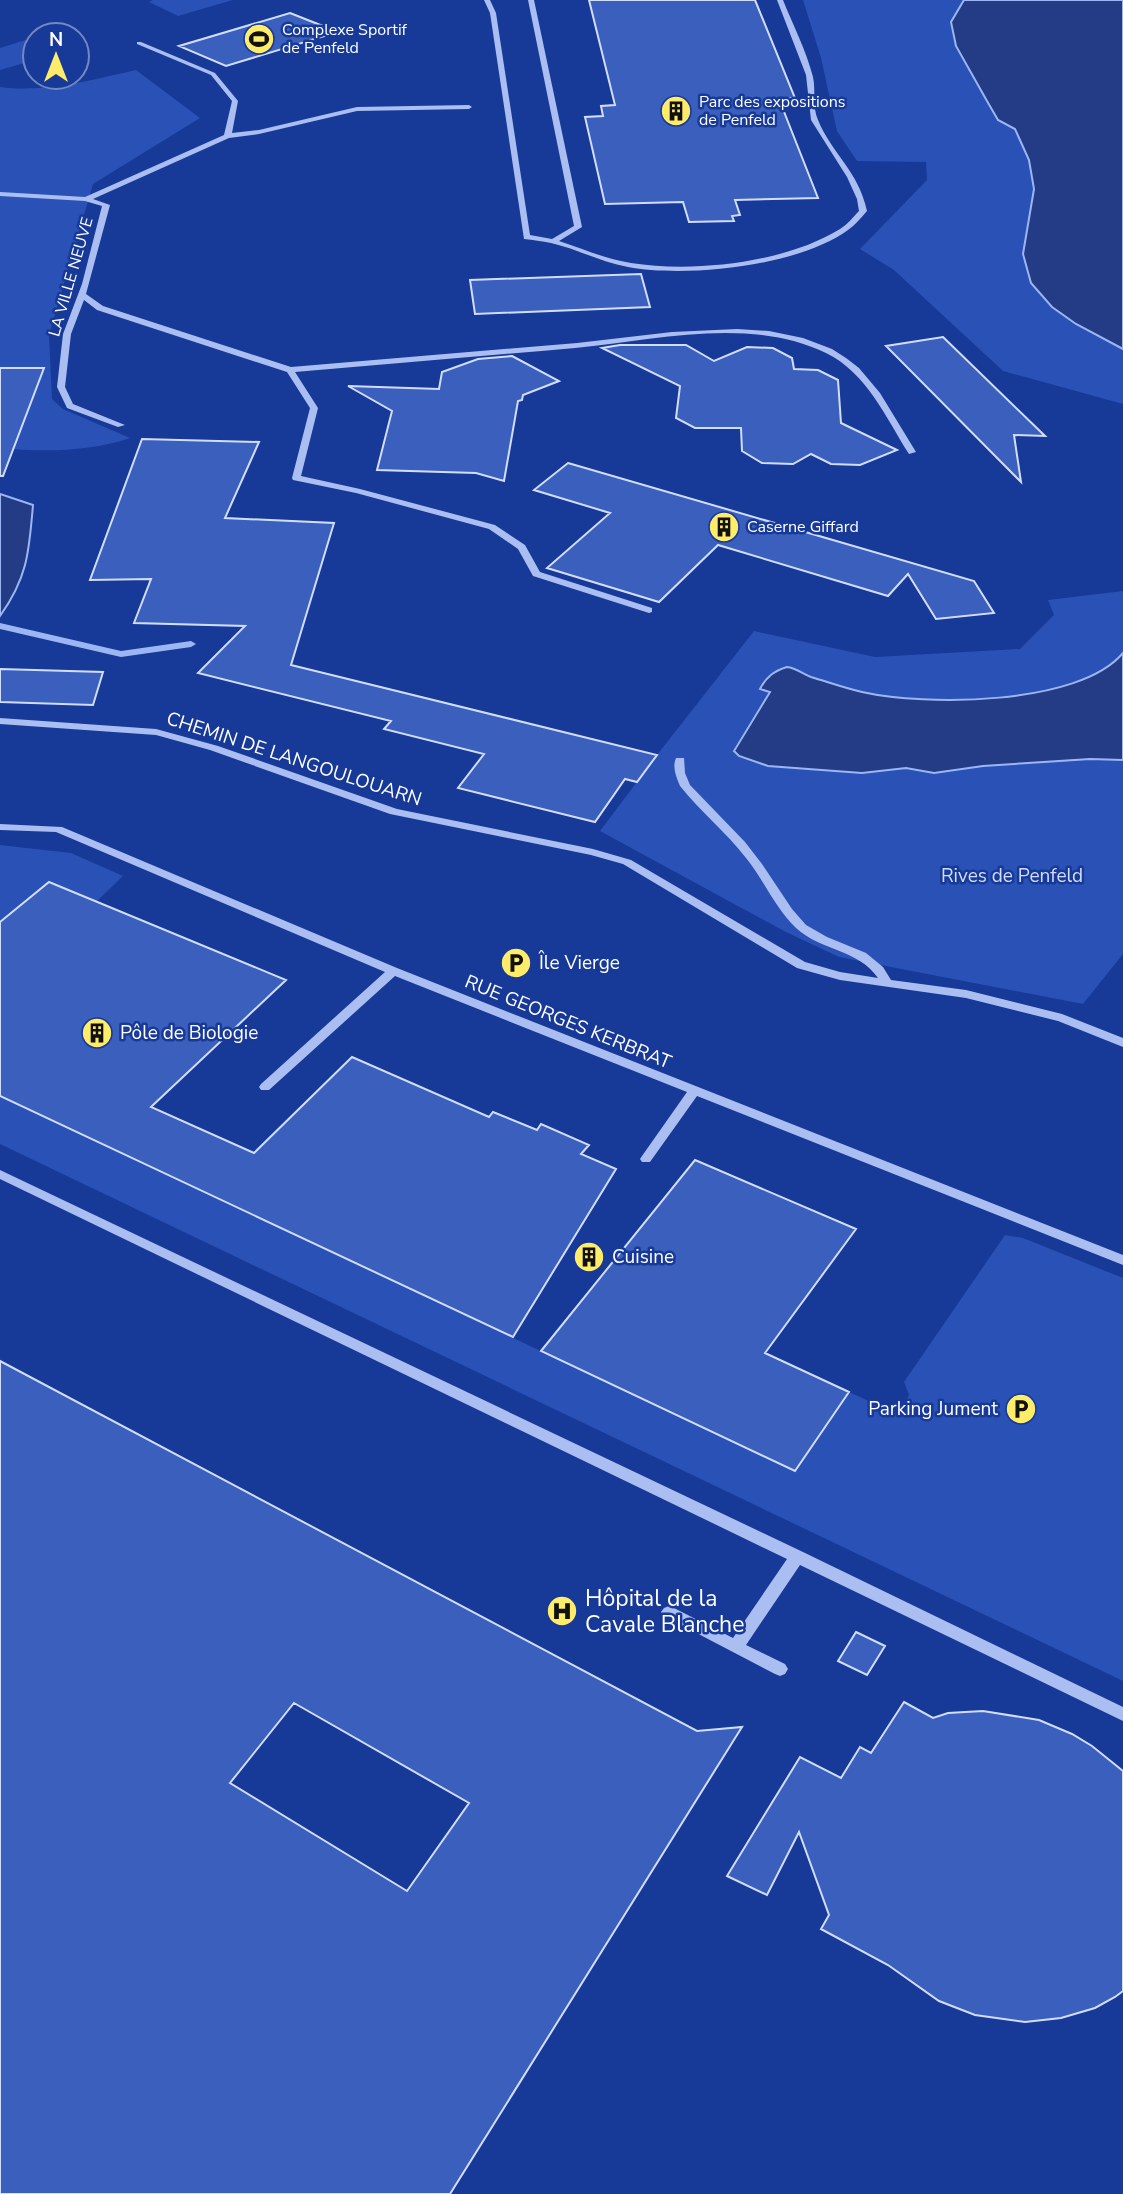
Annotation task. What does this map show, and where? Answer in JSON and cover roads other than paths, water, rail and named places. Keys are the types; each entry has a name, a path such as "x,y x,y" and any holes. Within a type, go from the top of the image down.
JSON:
{"street":[{"path":"487,0 493,13 527,237 553,241 632,265 698,268 758,261 807,248 845,230 863,211 861,194 848,169 818,127 809,105 811,79 780,0"},
{"path":"531,0 578,228 553,241"},
{"path":"139,43 213,74 234,101 227,136"},
{"path":"86,199 227,136 259,132 357,109 469,107"},
{"name":"LA VILLE NEUVE","path":"0,194 86,199 106,205 82,295 66,334 61,387 70,406 121,425"},
{"path":"82,295 100,308 290,370 615,342 692,332 736,332 801,340 832,352 861,372 912,452"},
{"path":"290,370 314,408 296,478 357,491 492,527 522,547 536,574 649,610"},
{"name":"CHEMIN DE LANGOULOUARN","path":"0,721 156,732 214,748 394,812 593,852 627,862 801,965 841,976 966,993 1050,1015 1123,1043"},
{"path":"680,760 680,773 685,786 757,865 788,912 811,933 859,953 876,964 887,982"},
{"name":"RUE GEORGES KERBRAT","path":"0,827 58,829 393,971 1123,1259"},
{"path":"265,1087 393,971"},
{"path":"646,1160 694,1091"},
{"path":"0,1174 1123,1714"},
{"path":"736,1647 798,1556"},
{"path":"669,1612 780,1670"}],"waterway":[{"path":"0,626 121,654 191,644"}],"place":[{"name":"Complexe Sportif de Penfeld","path":"259,39"},
{"name":"Parc des expositions de Penfeld","path":"676,111"},
{"name":"Caserne Giffard","path":"724,527"},
{"name":"Île Vierge","path":"516,963"},
{"name":"Pôle de Biologie","path":"97,1033"},
{"name":"Cuisine","path":"589,1257"},
{"name":"Parking Jument","path":"1021,1409"},
{"name":"Hôpital de la Cavale Blanche","path":"562,1611"}],"park label":[{"name":"Rives de Penfeld","path":"1012,876"}]}
